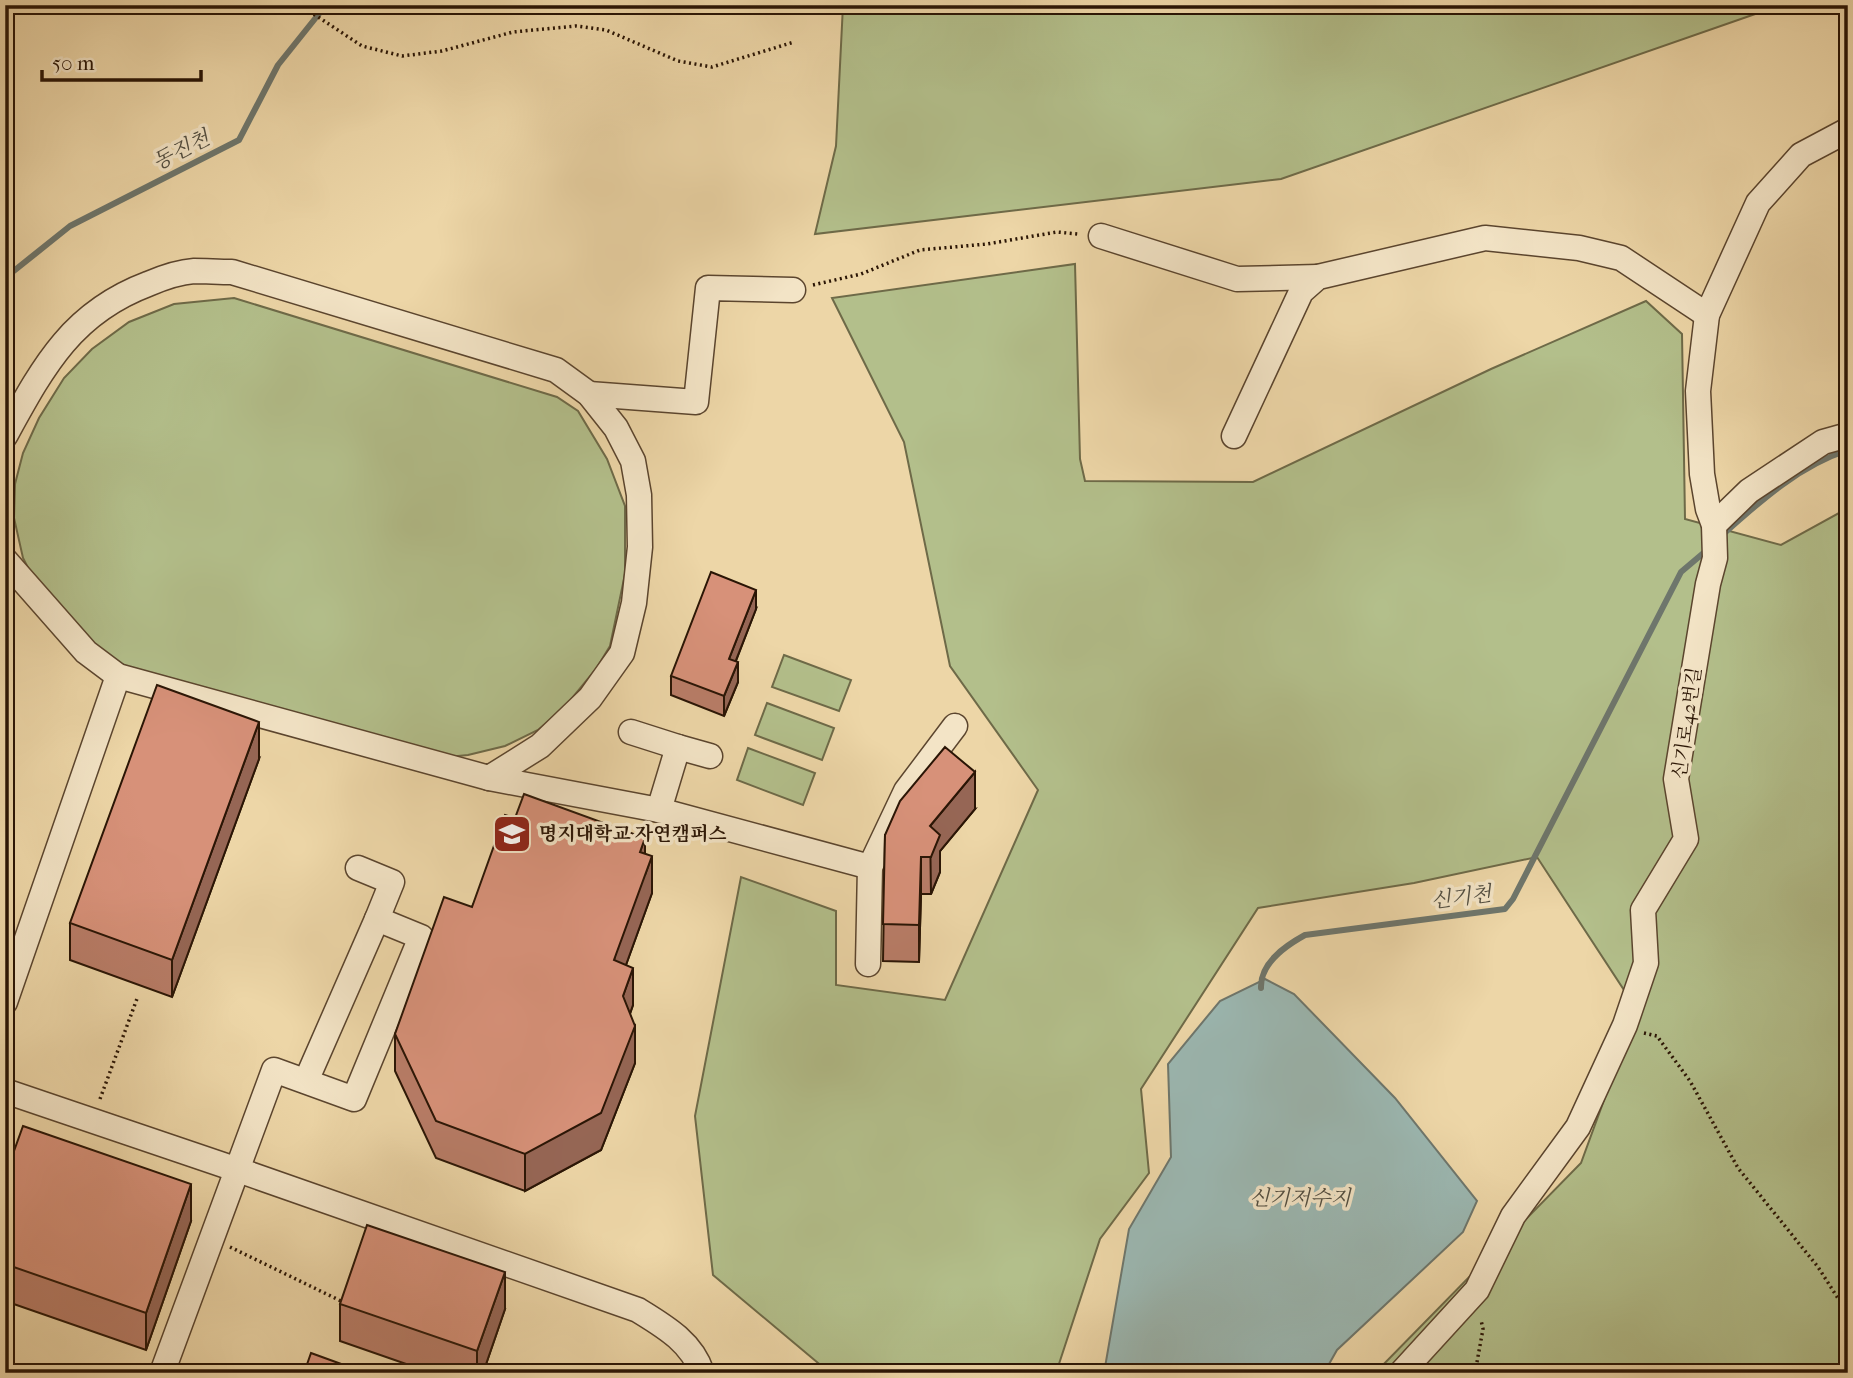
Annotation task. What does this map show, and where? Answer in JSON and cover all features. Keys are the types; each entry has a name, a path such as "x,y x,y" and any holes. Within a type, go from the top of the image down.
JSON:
{"street":[{"name":"신기로42번길","path":"1401,1373 1473,1295 1513,1216 1578,1127 1625,1025 1646,963 1643,910 1686,839 1676,779 1708,584 1715,558 1714,525 1708,509 1702,474 1698,391 1707,315 1758,203 1801,155 1848,130"},
{"path":"1101,236 1237,279 1318,277 1485,237 1580,248 1621,258 1707,315"},
{"path":"5,436 55,352 83,320 126,292 160,279 193,271 232,272 556,370 589,394 616,428 633,461 639,495 640,547 634,603 622,653 590,698 540,746 489,778"},
{"path":"1234,436 1301,292 1318,277"},
{"path":"589,394 696,402 708,288 793,290"},
{"path":"1714,525 1749,491 1823,442 1848,436"},
{"path":"5,560 86,652 118,676 489,778 659,810 870,867"},
{"path":"5,1002 118,676"},
{"path":"868,964 870,867 906,791 955,726"},
{"path":"631,732 710,756"},
{"path":"659,810 678,747"},
{"path":"306,1081 392,882 358,868"},
{"path":"162,1373 274,1070 354,1099 421,937 377,919"},
{"path":"5,1091 638,1310 675,1332 699,1362 702,1373"}],"path":[{"path":"300,5 362,46 402,56 442,51 513,32 576,26 606,30 678,61 712,66 794,42"},
{"path":"793,290 861,274 920,250 987,244 1057,232 1101,236"},
{"path":"92,1120 138,996"},
{"path":"1625,1025 1628,1035 1643,1033 1657,1036 1690,1080 1738,1168 1818,1267 1848,1314"},
{"path":"213,1238 352,1306"},
{"path":"1473,1295 1483,1329 1475,1373"}],"green space":[{"path":"843,5 1781,5 1281,179 815,234 836,146"},
{"path":"1075,264 1080,459 1085,481 1253,482 1491,369 1646,301 1682,334 1685,519 1781,545 1848,508 1848,1373 1375,1373 1581,1163 1637,1010 1537,857 1414,883 1258,908 1141,1089 1149,1173 1100,1239 1056,1373 830,1373 713,1275 695,1116 741,877 836,911 836,985 945,1000 1038,790 950,666 904,442 832,298"},
{"path":"234,298 557,397 578,411 607,459 625,506 625,574 610,646 596,669 564,708 538,730 505,746 468,755 428,759 107,664 42,595 23,558 14,518 15,484 23,453 39,418 64,378 92,349 129,322 174,304"},
{"path":"784,655 851,680 839,711 772,687"},
{"path":"767,703 834,728 822,760 755,735"},
{"path":"748,748 815,773 803,805 737,780"}],"water":[{"name":"신기저수지","path":"1265,979 1294,994 1395,1098 1477,1201 1463,1232 1337,1350 1324,1373 1104,1373 1129,1229 1171,1157 1168,1064 1220,1001"}],"building":[{"path":"711,572 756,590 729,659 738,662 724,696 671,676"},
{"path":"157,685 259,722 172,960 70,923"},
{"path":"945,747 975,772 930,826 940,835 931,857 921,857 919,925 883,924 885,835 900,801"},
{"path":"524,794 645,838 640,852 652,856 614,960 633,968 623,996 635,1026 601,1113 525,1154 436,1121 395,1034 444,897 472,907 505,815 515,818"},
{"path":"23,1126 191,1184 146,1313 5,1264 5,1176"},
{"path":"367,1225 505,1272 477,1351 340,1304"},
{"path":"311,1353 366,1373 304,1373"}],"waterway":[{"name":"동진천","path":"5,278 70,226 239,140 278,65 326,5"},
{"name":"신기천","path":"1720,537 1796,476 1848,450"},
{"name":"신기천","path":"1261,988 1269,963 1282,950 1305,935 1505,909 1513,899 1681,572 1707,550"}],"place":[{"name":"명지대학교 자연캠퍼스","path":"512,834"}]}
